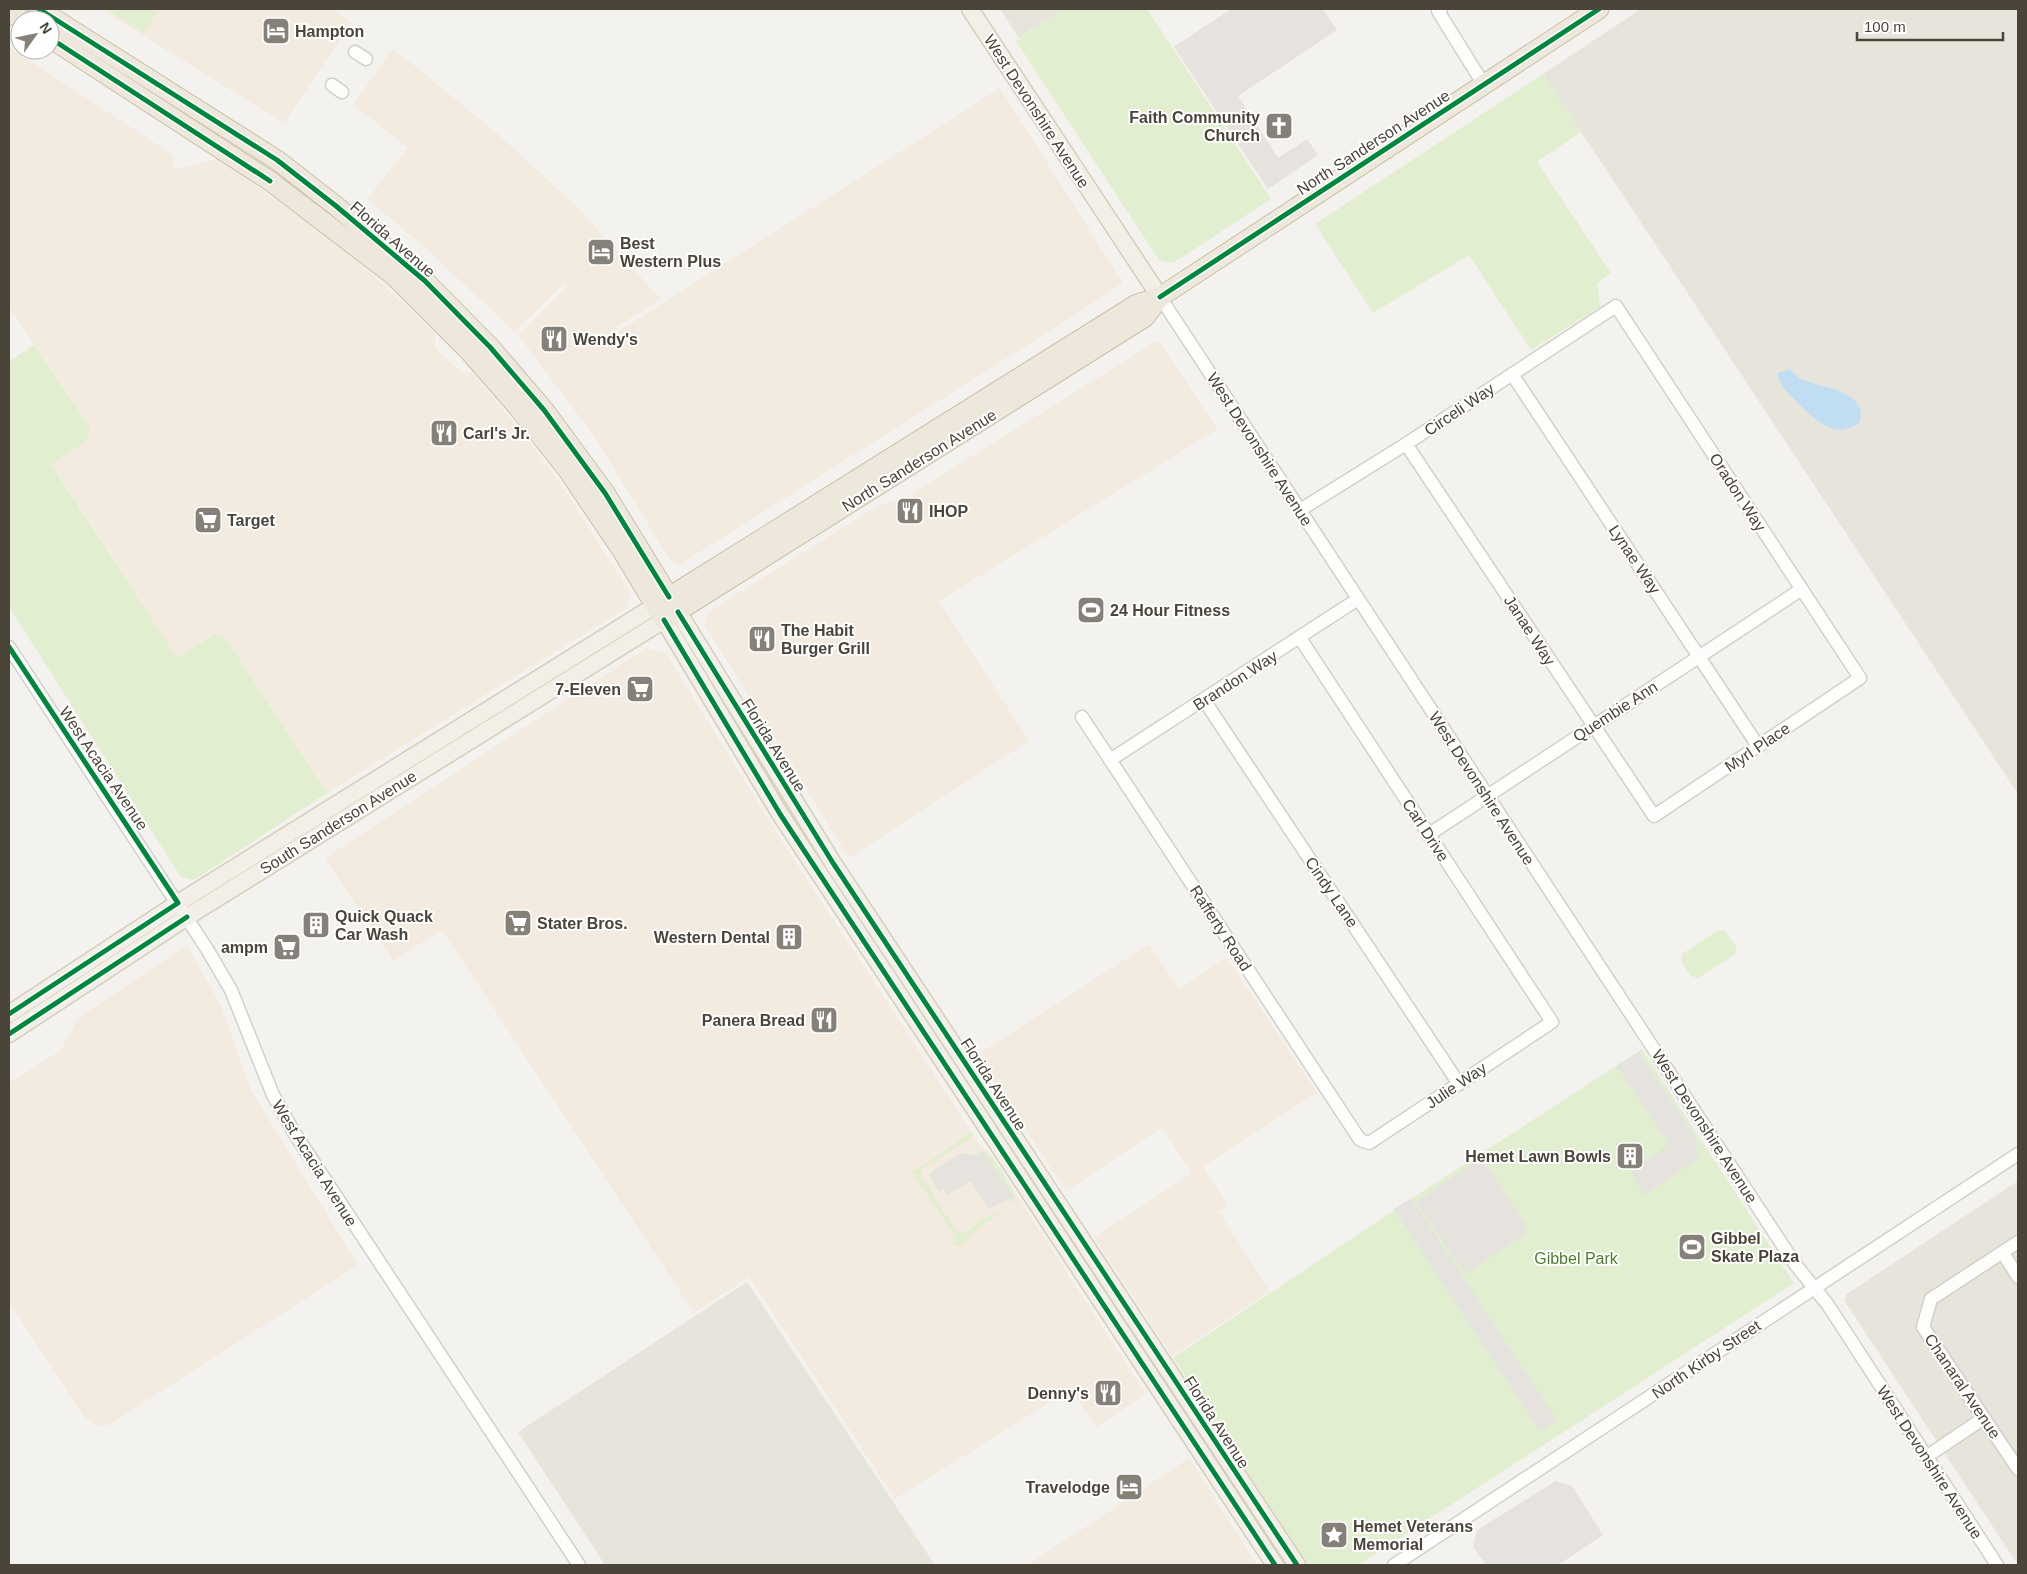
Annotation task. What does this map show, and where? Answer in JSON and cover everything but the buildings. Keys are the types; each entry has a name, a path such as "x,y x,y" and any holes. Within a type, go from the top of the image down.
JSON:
{"highway":[{"name":"Florida Avenue","path":"39,9 277,160 336,206 424,281 490,347 544,410 605,493 667,608"},
{"name":"North Sanderson Avenue","path":"667,608 840,488 1136,304 1160,297 1599,9"},
{"name":"Florida Avenue","path":"60,44 270,181 393,275 469,351 517,406 572,476 623,552 667,608"},
{"path":"374,260 402,274 482,352 490,347"},
{"name":"North Sanderson Avenue","path":"667,608 792,540 1145,317 1160,297"},
{"path":"792,540 789,533 791,530 809,517 840,488 848,491 812,527"}],"main road":[{"name":"West Devonshire Avenue","path":"970,9 1160,297"},
{"name":"South Sanderson Avenue","path":"9,1034 183,910 342,801 535,681 667,608"},
{"name":"South Sanderson Avenue","path":"9,1014 183,910 321,833 372,802 469,741 667,608"},
{"name":"Florida Avenue","path":"667,608 780,814 1275,1565"},
{"name":"Florida Avenue","path":"667,608 833,863 1297,1565"},
{"path":"469,741 467,735 469,731 515,701 535,681"},
{"path":"372,802 391,781 451,743 450,734"},
{"path":"321,833 323,823 334,814 342,801"},
{"path":"1045,1216 1060,1226 1093,1274 1103,1272"},
{"path":"1107,1309 1118,1313 1136,1341 1146,1349 1155,1350"}],"street":[{"path":"1440,10 1484,85"},
{"name":"West Devonshire Avenue","path":"1160,297 1790,1256 1828,1305 1997,1565"},
{"name":"Circeli Way","path":"1300,510 1406,444 1616,306"},
{"name":"Oradon Way","path":"1616,306 1860,678"},
{"name":"Lynae Way","path":"1512,374 1758,746"},
{"name":"Janae Way","path":"1406,444 1592,726 1654,816"},
{"name":"Quembie Ann","path":"1428,835 1802,589"},
{"name":"Brandon Way","path":"1110,760 1358,599"},
{"name":"Carl Drive","path":"1300,638 1552,1022"},
{"name":"West Acacia Avenue","path":"9,647 183,910 231,990 273,1095 295,1134 579,1565"},
{"name":"Myrl Place","path":"1654,816 1860,678"},
{"name":"Cindy Lane","path":"1204,700 1459,1084"},
{"name":"Rafferty Road","path":"1082,717 1360,1140"},
{"name":"Julie Way","path":"1360,1140 1369,1143 1552,1022"},
{"name":"North Kirby Street","path":"1394,1565 2018,1154"},
{"path":"2018,1242 2002,1253 2018,1277"},
{"name":"Chanaral Avenue","path":"2002,1253 1931,1299 1923,1327 2018,1469"},
{"path":"1926,1457 1984,1418"}],"shaded area":[{"path":"100,9 330,9 352,23 284,123"},
{"path":"1000,9 1064,9 1019,38"},
{"path":"1231,9 1323,9 1337,30 1238,96 1278,158 1307,139 1318,155 1268,189 1174,47"},
{"path":"1641,9 2018,9 2018,794 1543,74"},
{"path":"9,47 10,60 29,60 173,155 174,169 218,159 299,216 360,263 436,335 435,348 461,372 471,372 516,425 560,483 631,594 626,608 327,793 224,636 215,634 177,658 51,463 87,440 91,429 9,307"},
{"path":"392,49 498,134 580,210 661,299 610,331 564,283 514,332 428,250 367,199 408,148 353,105"},
{"path":"1000,88 1123,283 679,565 670,560 594,436 518,335 567,287 613,335"},
{"path":"1158,340 1218,429 939,601 1029,741 849,858 704,624 708,612 877,506 908,496"},
{"path":"646,648 666,653 776,832 981,1146 991,1155 1146,1395 1096,1427 1071,1389 895,1499 749,1277 694,1313 442,930 393,961 325,858"},
{"path":"1149,944 1179,989 1226,957 1317,1092 1203,1167 1228,1206 1219,1212 1270,1291 1172,1356 1094,1237 1192,1173 1162,1128 1066,1191 977,1055"},
{"path":"187,945 221,1006 251,1090 358,1265 107,1426 95,1425 84,1417 9,1302 9,1083 61,1050 78,1018"},
{"path":"1639,1052 1692,1132 1697,1142 1696,1152 1700,1158 1645,1195 1631,1172 1669,1144 1617,1066"},
{"path":"983,1152 1013,1196 989,1209 970,1181 948,1195 944,1189 939,1192 929,1174 960,1153 977,1156"},
{"path":"1479,1162 1488,1167 1524,1222 1526,1229 1521,1237 1465,1274 1416,1202 1472,1164"},
{"path":"2018,1181 2018,1565 1844,1300 1847,1294"},
{"path":"1411,1198 1557,1420 1540,1431 1394,1209"},
{"path":"747,1282 935,1565 605,1565 518,1432"},
{"path":"1189,1458 1257,1565 1027,1565 1098,1519"},
{"path":"1556,1481 1572,1486 1603,1535 1558,1565 1486,1565 1473,1547 1477,1530"}],"green space":[{"path":"107,9 157,9 158,10 143,33"},
{"path":"1064,9 1147,9 1271,199 1173,263 1159,260 1016,41"},
{"path":"1543,74 1581,132 1537,162 1611,273 1597,283 1600,307 1531,350 1469,255 1373,313 1315,224"},
{"path":"34,345 91,429 87,440 51,464 177,658 215,634 224,636 327,793 194,880 181,877 9,607 9,362"},
{"path":"1719,930 1725,931 1737,948 1735,954 1698,978 1691,976 1681,961 1682,954"},
{"name":"Gibbel Park","path":"1642,1049 1794,1283 1358,1565 1308,1565 1173,1358 1405,1203"},
{"path":"971,1131 973,1134 970,1139 922,1169 920,1174 957,1232 967,1231 983,1219 998,1212 979,1227 964,1243 958,1246 951,1243 957,1239 912,1172 950,1148"},
{"path":"982,1151 992,1157 997,1163 1016,1197 1013,1202 1006,1201 1012,1196 983,1153 977,1156"}],"water":[{"path":"1789,369 1801,379 1831,388 1851,397 1857,403 1861,412 1860,422 1851,427 1835,429 1814,418 1781,384 1777,374"}],"cycle path":[{"path":"39,9 277,160 336,206 425,281 490,347 544,410 605,493 669,597"},
{"path":"1160,297 1599,9"},
{"path":"60,44 270,181"},
{"path":"678,612 833,863 1297,1565"},
{"path":"664,620 780,814 1275,1565"},
{"path":"9,647 178,903 9,1014"},
{"path":"9,1034 187,917"}],"place":[{"name":"Hampton","path":"276,31"},
{"name":"Faith Community Church","path":"1279,126"},
{"name":"Best Western Plus","path":"601,252"},
{"name":"Wendy's","path":"554,339"},
{"name":"Carl's Jr.","path":"444,433"},
{"name":"IHOP","path":"910,511"},
{"name":"Target","path":"208,520"},
{"name":"24 Hour Fitness","path":"1091,610"},
{"name":"The Habit Burger Grill","path":"762,639"},
{"name":"7-Eleven","path":"640,689"},
{"name":"Stater Bros.","path":"518,923"},
{"name":"Quick Quack Car Wash","path":"316,925"},
{"name":"Western Dental","path":"789,937"},
{"name":"ampm","path":"287,947"},
{"name":"Panera Bread","path":"824,1020"},
{"name":"Hemet Lawn Bowls","path":"1630,1156"},
{"name":"Gibbel Skate Plaza","path":"1692,1247"},
{"name":"Denny's","path":"1108,1393"},
{"name":"Travelodge","path":"1129,1487"},
{"name":"Hemet Veterans Memorial","path":"1334,1535"}]}
